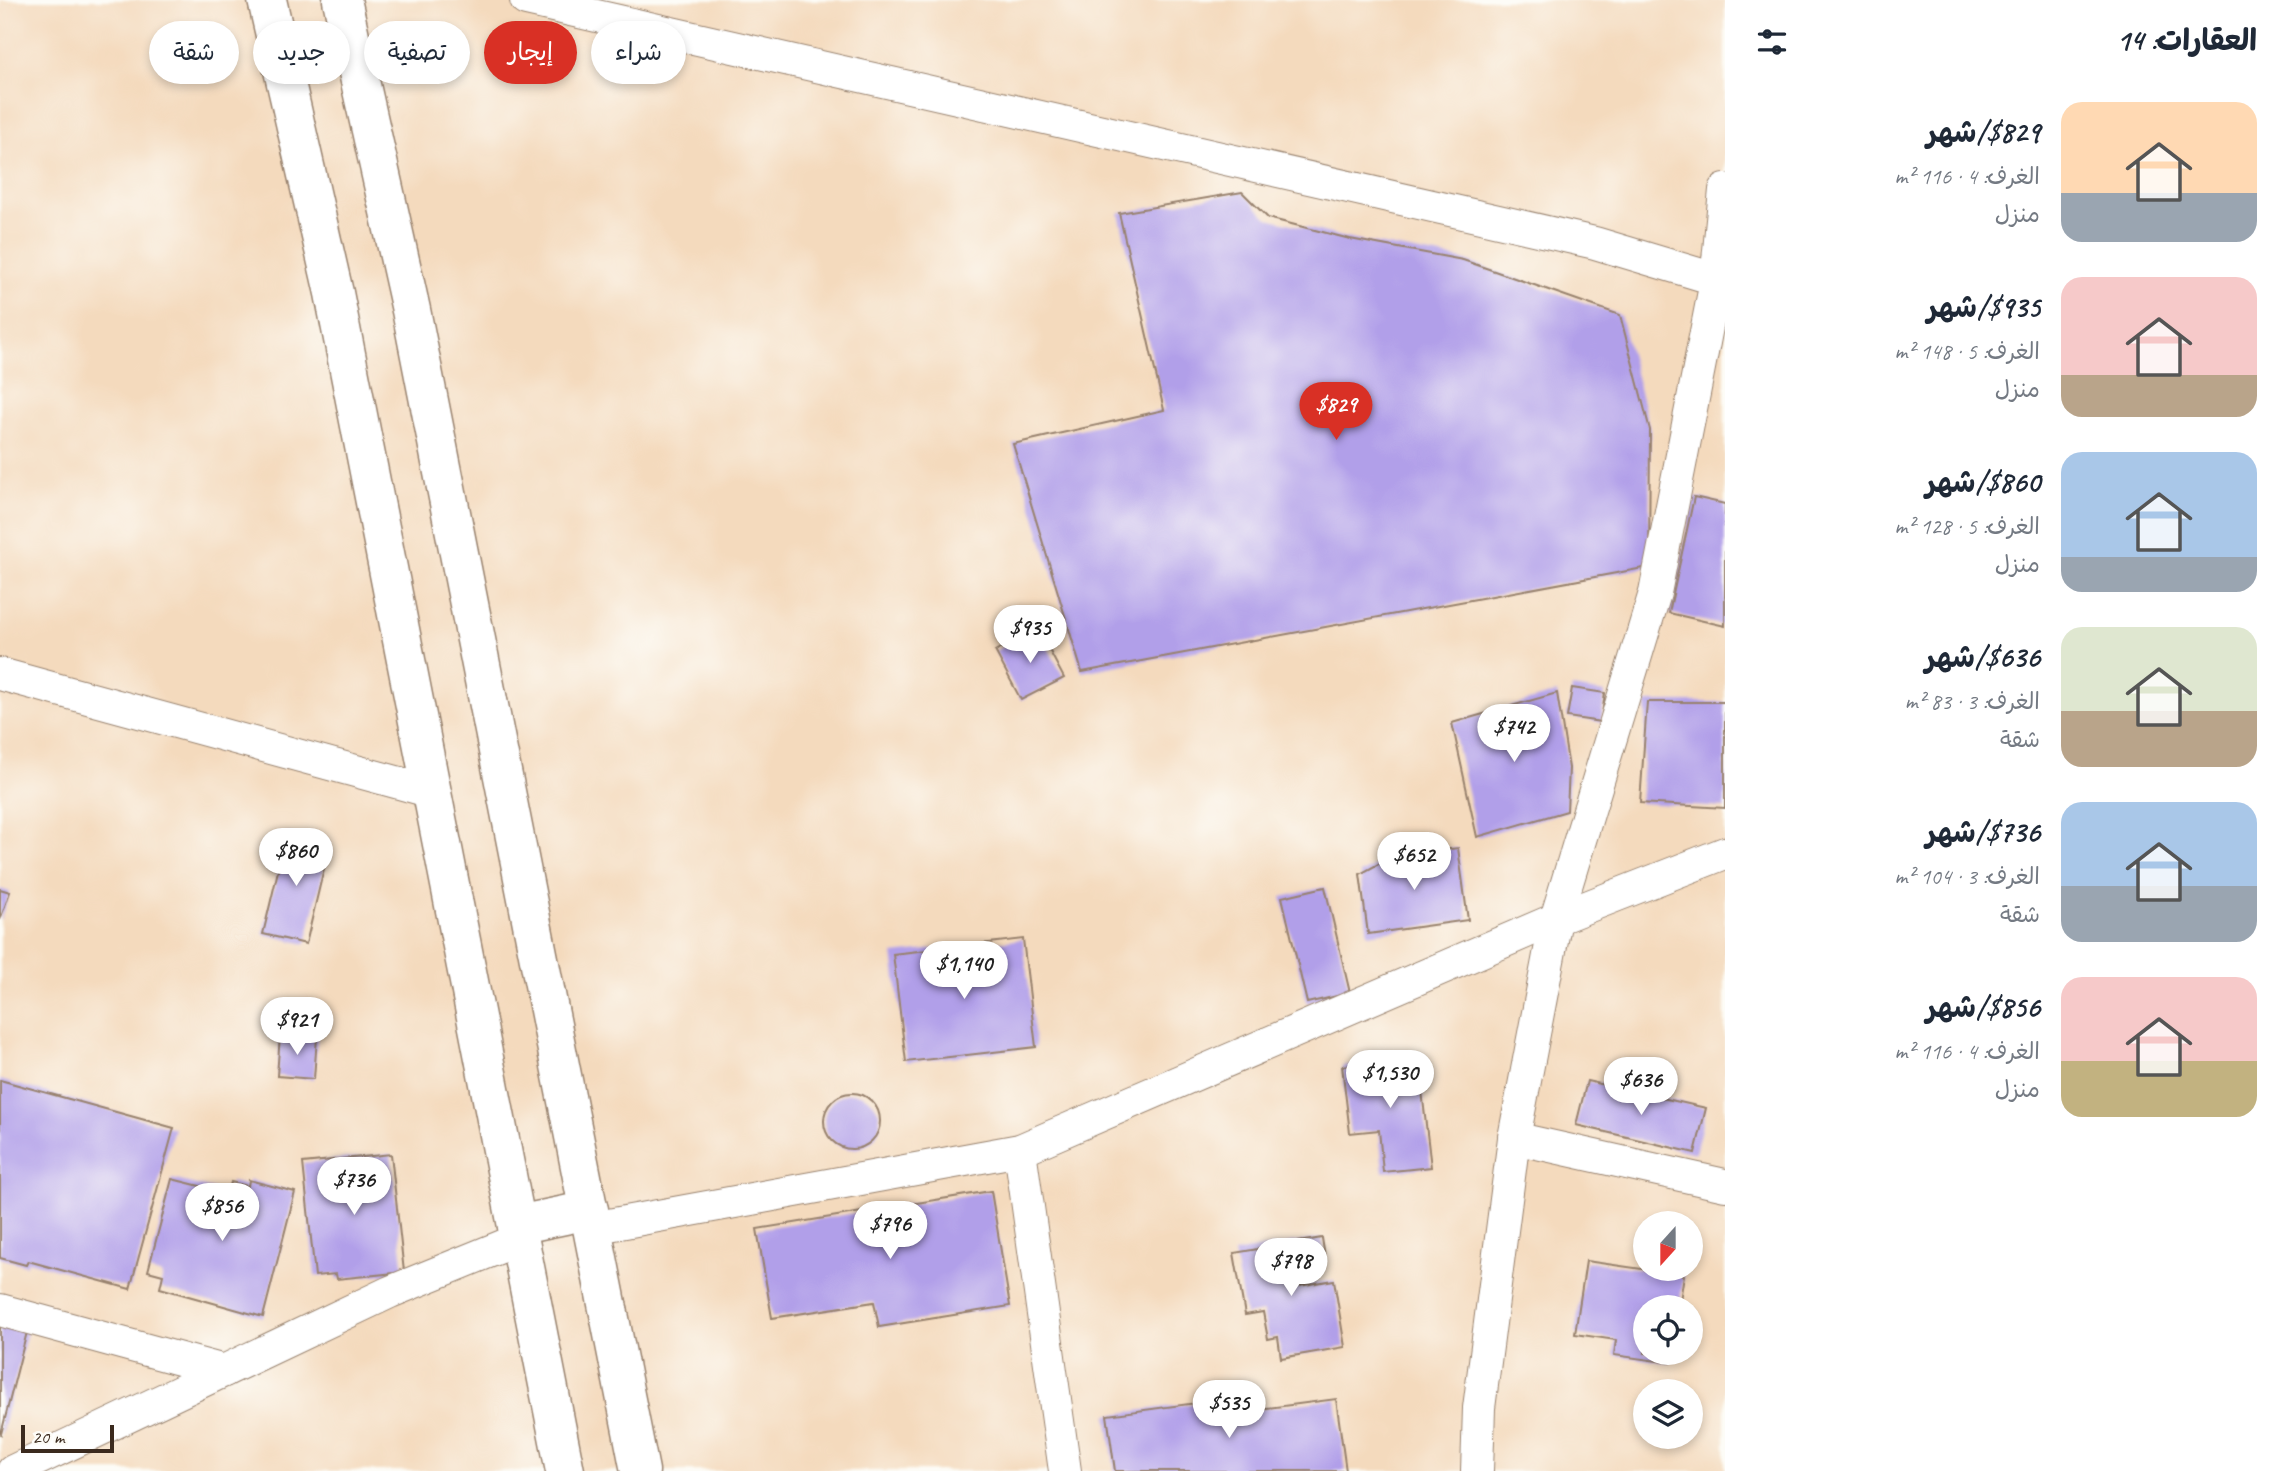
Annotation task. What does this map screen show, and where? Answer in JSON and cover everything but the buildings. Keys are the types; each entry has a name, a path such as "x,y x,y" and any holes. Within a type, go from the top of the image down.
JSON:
{"main road":[{"path":"267,0 334,293 429,791 565,1471"},
{"path":"342,0 411,310 640,1471"},
{"path":"519,1232 590,1219"}],"street":[{"path":"526,0 1595,243 1721,281"},
{"path":"1477,1471 1479,1408 1514,1138 1556,919 1655,593 1721,281 1725,190"},
{"path":"0,674 429,791"},
{"path":"590,1219 1020,1150 1556,919 1725,853"},
{"path":"1514,1138 1725,1185"},
{"path":"1020,1150 1066,1471"},
{"path":"13,1471 519,1232"},
{"path":"0,1310 224,1371"}]}
